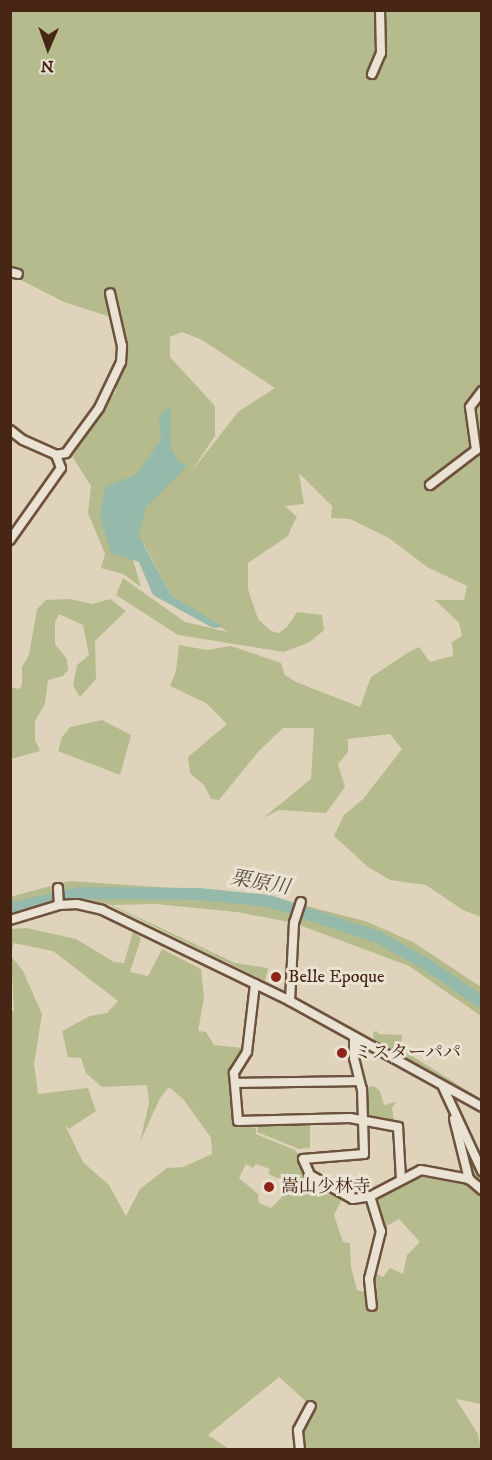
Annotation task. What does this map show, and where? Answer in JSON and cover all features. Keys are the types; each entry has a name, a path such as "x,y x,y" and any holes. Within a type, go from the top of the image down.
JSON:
{"street":[{"path":"372,74 381,52 381,10"},
{"path":"10,430 22,440 56,455 66,453 99,408 122,362 122,346 110,293"},
{"path":"430,485 476,450 471,407 482,392"},
{"path":"10,540 61,468 56,455"},
{"path":"58,888 59,902"},
{"path":"10,920 59,902 77,903 102,910 290,1001 482,1107"},
{"path":"290,1001 296,916 301,902"},
{"path":"255,984 247,1052 234,1073 238,1121 363,1119 398,1127 401,1179"},
{"path":"354,1037 363,1119 364,1154 303,1159 316,1182 353,1199 370,1196 421,1170 469,1179 482,1190"},
{"path":"235,1083 359,1081"},
{"path":"444,1087 453,1113 469,1179"},
{"path":"453,1113 482,1171"},
{"path":"370,1196 381,1231 369,1279 372,1306"},
{"path":"300,1449 298,1430 312,1406"}],"shaded area":[{"path":"10,11 481,11 481,917 463,910 426,885 390,880 368,867 334,836 344,815 363,799 402,749 390,734 348,739 348,752 338,764 345,787 326,813 279,810 263,818 311,779 314,728 283,728 258,752 219,800 211,799 204,785 190,773 188,757 227,724 206,703 170,686 176,671 179,645 207,650 231,646 281,663 285,675 296,682 360,707 371,677 409,652 419,647 430,662 453,656 452,642 462,636 459,623 435,600 464,600 467,586 427,567 389,538 350,519 331,518 332,506 299,473 304,504 285,506 297,517 288,536 248,563 248,589 258,619 271,631 279,633 287,627 297,612 322,615 324,630 310,642 284,652 178,635 116,595 123,578 185,622 228,632 171,595 144,544 133,560 141,587 123,574 101,568 105,554 88,513 91,486 70,453 115,393 125,358 120,320 64,302 11,275","holes":["182,332 202,340 275,388 238,412 191,472 215,436 215,406 170,357 170,337"]},
{"path":"170,405 171,448 178,461 187,466 146,507 139,536 171,595 223,627 213,628 153,595 139,562 111,553 100,516 105,487 137,474 161,439 159,417"},
{"path":"70,599 92,604 110,599 126,611 95,641 96,679 80,697 73,686 77,665 89,655 83,625 59,614 55,622 55,644 67,659 68,670 63,676 48,680 45,704 35,721 35,740 40,751 11,759 11,687 20,689 22,684 22,667 29,655 37,609 46,600"},
{"path":"102,720 131,735 120,775 58,751 62,737 70,727"},
{"path":"69,881 260,894 365,921 413,942 481,987 481,1016 409,966 294,923 237,912 155,904 112,905 235,963 268,968 265,981 108,904 71,900 11,914 10,897"},
{"path":"27,928 76,939 114,962 124,963 133,932 141,938 130,972 148,976 162,949 201,969 204,998 198,1031 206,1032 214,1045 242,1048 230,1072 236,1124 256,1128 256,1134 295,1150 315,1180 343,1197 334,1215 343,1242 350,1243 351,1267 357,1290 370,1293 372,1272 383,1277 390,1268 403,1274 407,1255 420,1242 399,1219 381,1229 371,1198 419,1171 469,1179 481,1190 481,1404 456,1399 478,1434 481,1449 302,1449 302,1427 317,1398 311,1406 279,1377 208,1435 229,1449 11,1449 10,1011 14,1011 11,956 23,971 42,1014 34,1064 38,1094 88,1088 96,1111 69,1129 65,1125 83,1162 109,1185 126,1216 140,1189 167,1168 183,1167 212,1154 211,1138 184,1100 169,1087 160,1098 140,1142 149,1103 147,1085 102,1087 86,1073 81,1058 68,1057 62,1031 90,1016 107,1013 118,1001 53,951 14,943 11,952 11,929","holes":["246,1164 253,1168 256,1164 270,1169 268,1174 294,1185 271,1208 259,1203 258,1194 239,1178"]},
{"path":"377,1031 378,1034 402,1035 401,1049 481,1099 481,1104 374,1043 373,1032"},
{"path":"374,1086 380,1091 384,1105 396,1102 392,1108 394,1121 367,1115 365,1088"},
{"path":"310,1124 310,1148 299,1149 257,1132 258,1125"},
{"path":"466,1143 481,1174 481,1187 471,1178 462,1145"}],"waterway":[{"name":"栗原川","path":"10,909 78,893 199,894 269,901 378,937 426,964 482,1002"}],"place":[{"name":"Belle Epoque","path":"276,977"},
{"name":"ミスターパパ","path":"342,1053"},
{"name":"嵩山少林寺","path":"269,1187"}]}
